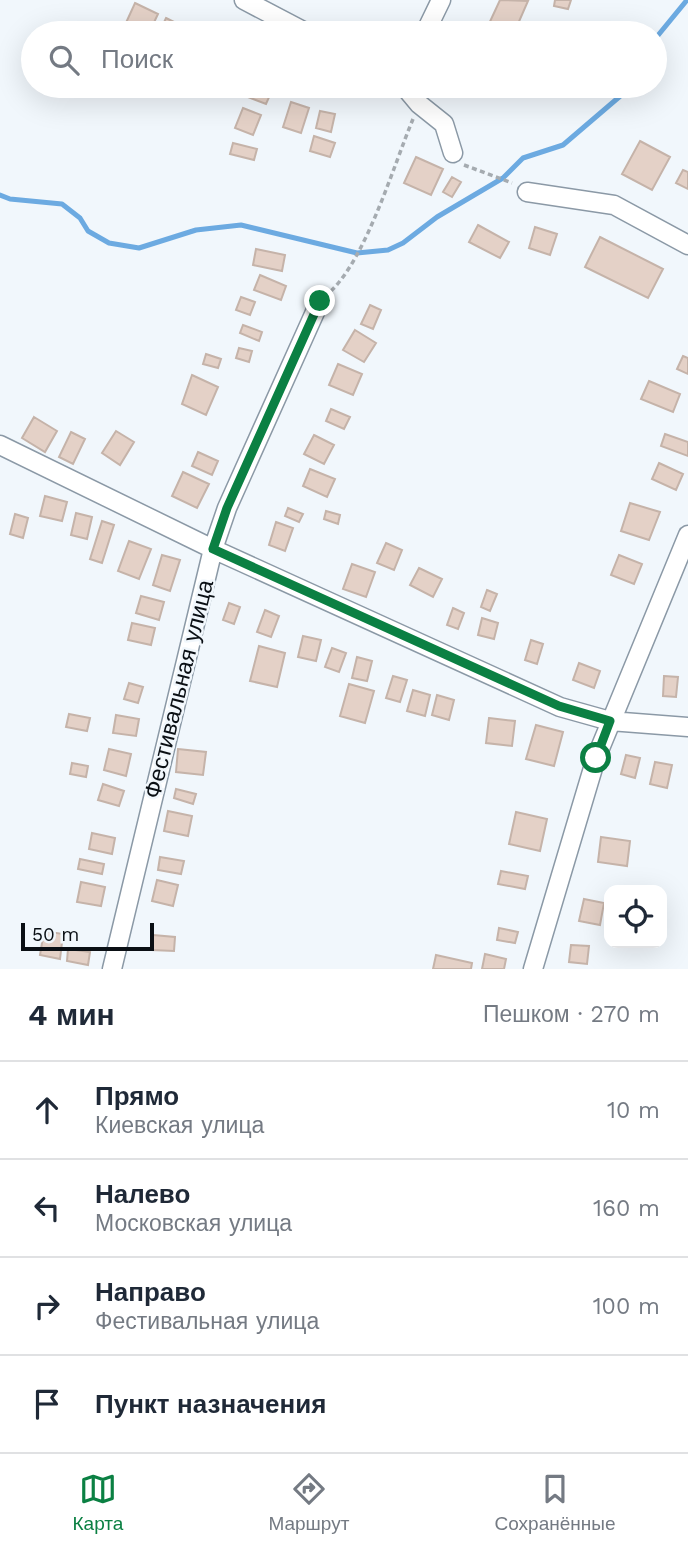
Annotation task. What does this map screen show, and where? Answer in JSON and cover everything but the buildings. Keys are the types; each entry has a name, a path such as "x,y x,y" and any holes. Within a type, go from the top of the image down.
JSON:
{"street":[{"path":"244,0 284,21"},
{"path":"431,21 441,0"},
{"path":"414,98 444,124 453,153"},
{"path":"527,192 614,205 688,245"},
{"name":"Фестивальная улица","path":"112,969 213,549 227,508 320,301"},
{"path":"0,445 213,549 559,706 610,721 688,727"},
{"path":"533,969 610,721 688,535"}],"path":[{"path":"320,301 345,277 419,104"},
{"path":"453,153 465,166 503,178 527,192"}],"waterway":[{"path":"667,24 687,0"},
{"path":"0,195 10,199 62,204 80,218 88,231 109,243 139,248 196,230 241,225 357,253 388,250 503,178 523,158 563,145 618,98"}],"route":[{"path":"320,301 227,508 213,549 559,706 610,721 596,758"}]}
